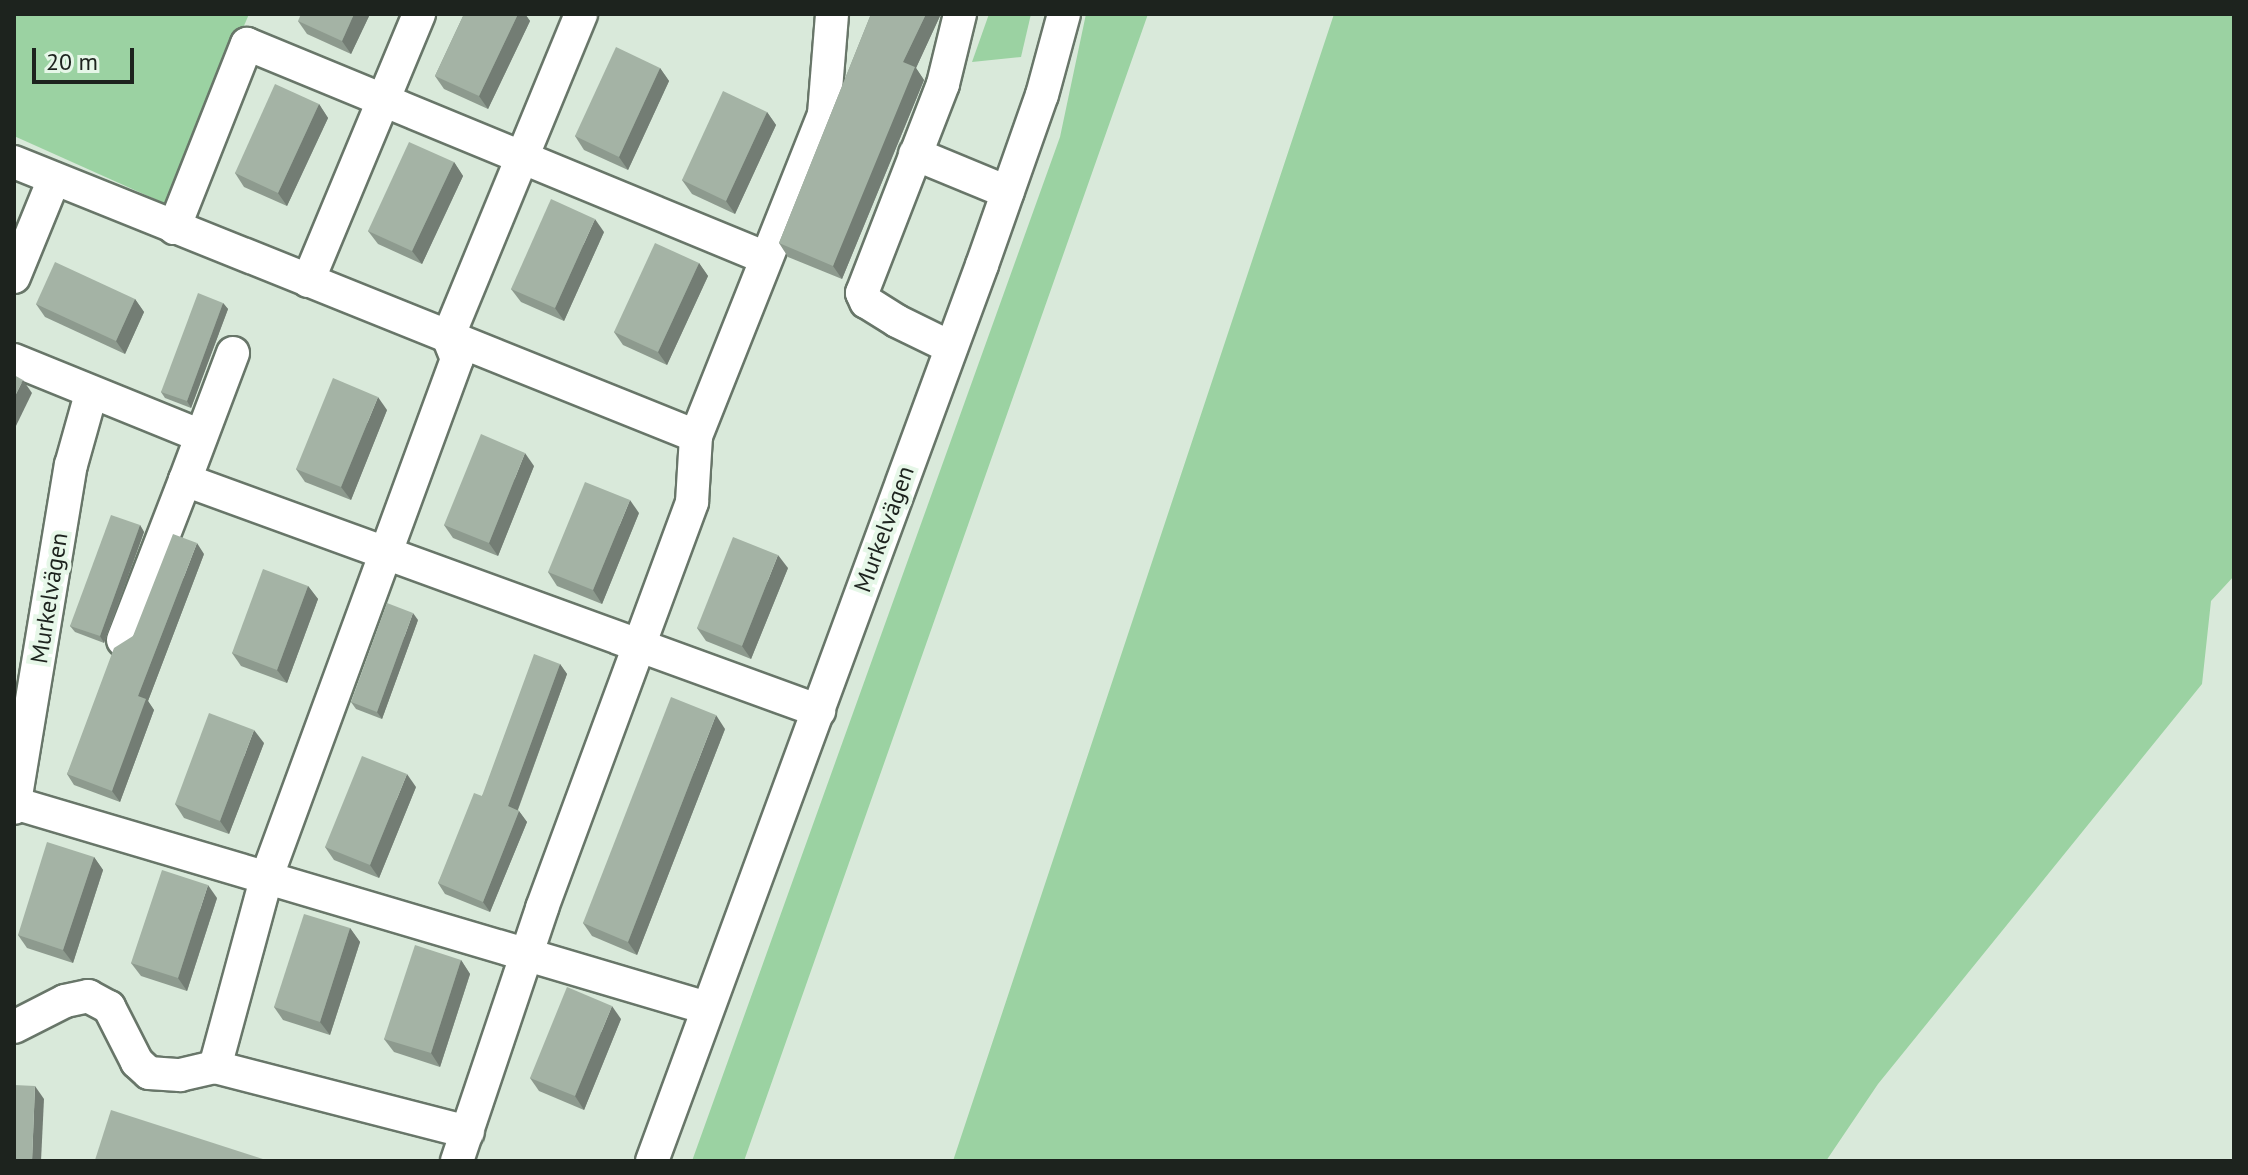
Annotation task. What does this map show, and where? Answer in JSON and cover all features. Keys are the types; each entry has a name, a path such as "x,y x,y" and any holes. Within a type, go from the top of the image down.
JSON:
{"street":[{"path":"308,281 419,14"},
{"path":"215,1067 267,876 457,359 448,337 519,156 581,14"},
{"path":"14,1027 65,1001 88,996 109,1007 137,1062 149,1073 180,1075 215,1067 463,1147 527,954 692,502 696,436 824,114 832,14"},
{"path":"950,347 897,321 863,300 862,293 943,84 960,14"},
{"name":"Murkelvägen","path":"652,1161 1007,192 1064,14"},
{"path":"174,228 247,44 766,258"},
{"path":"915,154 1007,192"},
{"path":"14,162 696,436"},
{"path":"14,277 54,179"},
{"path":"123,640 233,353"},
{"path":"14,360 91,394 201,436"},
{"name":"Murkelvägen","path":"91,394 71,465 14,805 267,876 707,1008"},
{"path":"185,480 819,711"}],"green space":[{"path":"14,14 249,14 168,205 14,136"},
{"path":"989,14 1031,14 1021,57 972,62"},
{"path":"1086,14 1148,14 744,1161 692,1161 1060,137"},
{"path":"1334,14 2234,14 2234,576 2211,601 2202,684 1878,1084 1826,1161 953,1161"}],"building":[{"path":"301,14 354,14 342,41 298,21"},
{"path":"464,14 518,14 479,96 435,76"},
{"path":"871,14 926,14 903,62 915,67 833,266 779,243"},
{"path":"616,47 660,68 619,157 575,136"},
{"path":"275,84 319,104 278,193 235,173"},
{"path":"723,91 767,112 726,201 682,180"},
{"path":"409,142 454,162 412,251 368,231"},
{"path":"551,199 595,219 555,308 511,289"},
{"path":"655,243 699,263 658,352 614,332"},
{"path":"55,262 135,299 116,341 36,304"},
{"path":"198,293 223,303 187,401 161,392"},
{"path":"14,375 23,380 14,398"},
{"path":"333,378 378,397 341,487 296,469"},
{"path":"481,434 525,453 489,543 444,525"},
{"path":"585,482 630,500 593,590 548,572"},
{"path":"111,515 140,525 100,636 70,626"},
{"path":"173,534 197,543 138,696 146,699 112,791 67,774 114,648 133,636"},
{"path":"733,537 778,555 742,646 697,628"},
{"path":"263,569 308,586 277,670 232,653"},
{"path":"387,603 413,613 377,712 351,702"},
{"path":"534,654 560,664 508,806 519,811 483,902 438,883 474,793 482,796"},
{"path":"671,697 716,715 628,942 583,923"},
{"path":"209,713 254,730 220,821 175,804"},
{"path":"362,756 407,774 370,865 325,847"},
{"path":"47,842 94,857 63,950 18,935"},
{"path":"162,870 208,885 178,978 131,963"},
{"path":"304,914 350,928 320,1022 274,1007"},
{"path":"415,945 461,960 431,1053 384,1039"},
{"path":"567,987 612,1006 575,1096 530,1078"},
{"path":"14,1085 35,1086 32,1161 14,1161"},
{"path":"111,1110 269,1161 96,1161"}]}
